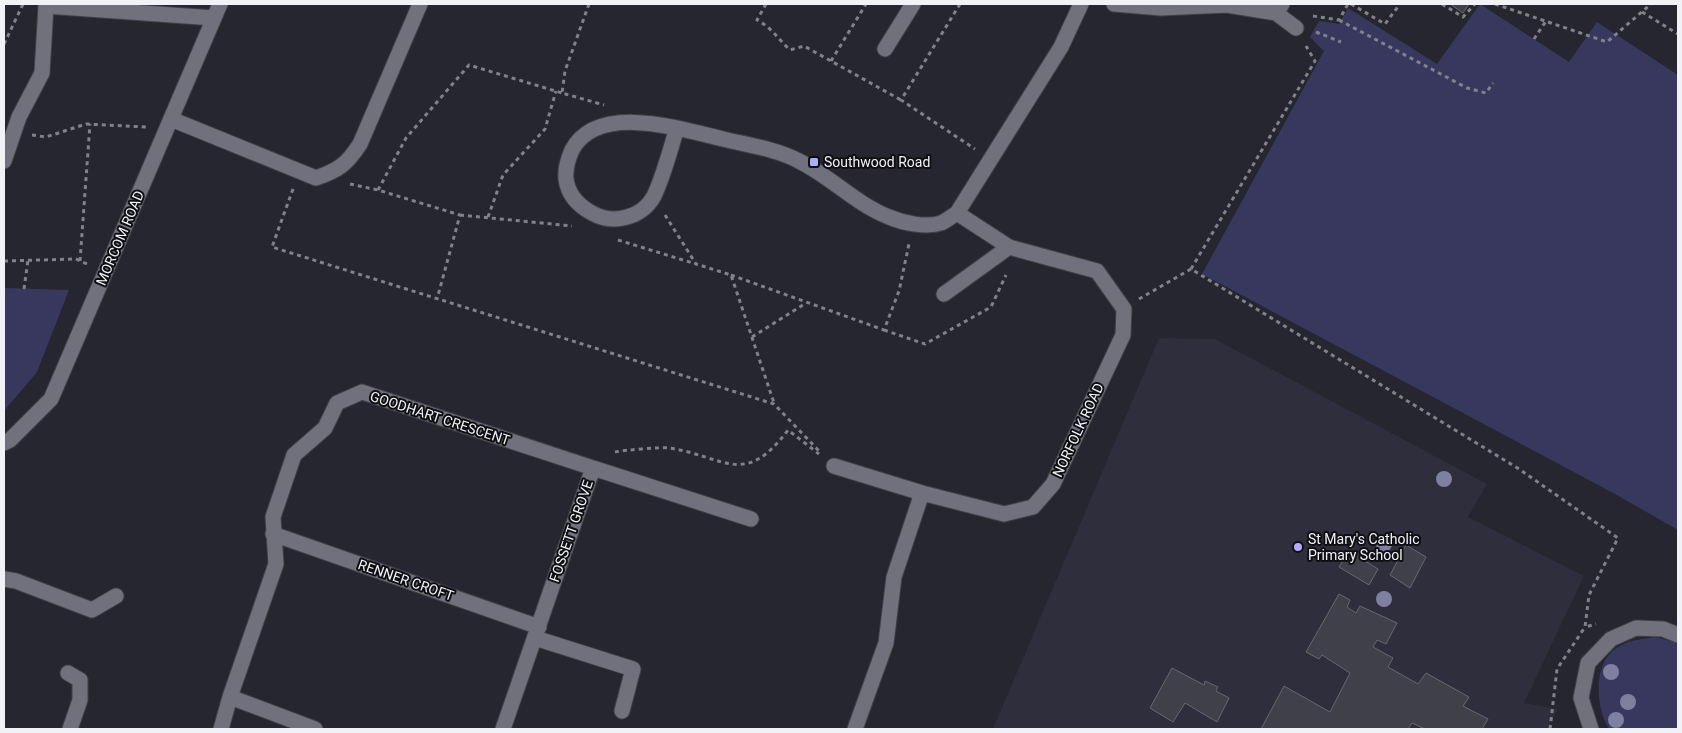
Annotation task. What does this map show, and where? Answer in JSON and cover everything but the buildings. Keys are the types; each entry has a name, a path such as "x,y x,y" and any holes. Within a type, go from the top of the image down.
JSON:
{"street":[{"name":"MORCOM ROAD","path":"4,442 10,440 51,399 220,4"},
{"path":"169,123 316,178 338,169 351,158 360,144 420,4"},
{"path":"885,48 913,4"},
{"path":"677,128 653,196 642,210 623,219 603,219 585,210 571,196 566,179 568,159 577,142 592,129 631,122 677,128 765,149 798,160 856,200 889,218 912,224 941,223 957,213 1061,47 1081,4"},
{"path":"1114,4 1161,8 1227,5 1279,8 1294,27"},
{"path":"4,161 19,117 42,74 44,5 214,18"},
{"path":"957,213 1009,247 1097,271 1124,309"},
{"path":"944,294 1009,247"},
{"name":"NORFOLK ROAD","path":"834,466 922,493 1004,514 1033,507 1053,484 1123,335 1124,309"},
{"name":"GOODHART CRESCENT","path":"221,729 230,697 276,564 273,517 294,455 324,428 337,403 362,392 593,468"},
{"name":"FOSSETT GROVE","path":"503,729 593,468 751,519"},
{"path":"855,729 886,643 894,577 922,493"},
{"name":"RENNER CROFT","path":"273,534 537,632"},
{"path":"4,579 16,581 92,610 116,596"},
{"path":"1592,729 1581,698 1588,663 1611,639 1636,628 1663,629 1678,635"},
{"path":"537,632 633,669 622,711"},
{"path":"68,673 80,680 80,700 70,729"},
{"path":"230,697 315,729"}],"path":[{"path":"4,44 23,4"},
{"path":"562,93 565,71 589,4"},
{"path":"766,4 757,20 770,26 774,35 790,50 804,46 901,100 990,160"},
{"path":"831,61 866,4"},
{"path":"901,100 960,4"},
{"path":"1339,20 1349,4 1385,24 1400,4"},
{"path":"1442,4 1463,17 1475,4"},
{"path":"1496,4 1607,42 1651,4"},
{"path":"1642,12 1678,34"},
{"path":"1294,27 1303,15 1339,20 1467,88 1486,93 1493,83"},
{"path":"1534,39 1546,21"},
{"path":"1294,27 1320,33 1341,42"},
{"path":"1124,309 1191,269 1315,60 1294,27"},
{"path":"378,190 406,138 469,65 615,108 623,123"},
{"path":"488,217 503,175 545,129 556,91"},
{"path":"14,132 46,138 90,124 169,123"},
{"path":"80,261 90,124"},
{"path":"575,227 566,224 460,215 378,190 298,176 272,247 774,404"},
{"path":"653,196 696,264"},
{"path":"437,299 460,215"},
{"path":"884,330 899,291 912,224"},
{"path":"612,238 731,275 925,344 990,307 1009,268 1035,254"},
{"path":"24,289 28,260"},
{"path":"4,261 80,261 106,270"},
{"path":"1191,269 1519,469 1618,538 1589,596"},
{"path":"731,275 774,404 834,466"},
{"path":"752,338 806,302"},
{"path":"593,468 600,456 619,452 668,448 727,465 759,460 773,449 788,430 834,466"},
{"path":"1550,729 1557,669 1585,627"}],"shaded area":[{"path":"1480,4 1569,62 1597,22 1678,75 1678,530 1615,494 1202,274 1324,51 1310,37 1319,21 1339,24 1348,8 1437,64"},
{"path":"4,288 69,290 37,372 4,411"},
{"name":"St Mary's Catholic Primary School","path":"1159,338 1215,339 1487,484 1468,517 1584,576 1524,703 1558,709 1547,729 993,729"},
{"path":"1654,637 1678,643 1678,729 1609,729 1604,720 1599,697 1599,684 1604,662 1611,653 1624,644"}],"place":[{"name":"Southwood Road","path":"814,162"},
{"name":"St Mary's Catholic Primary School","path":"1298,547"}]}
